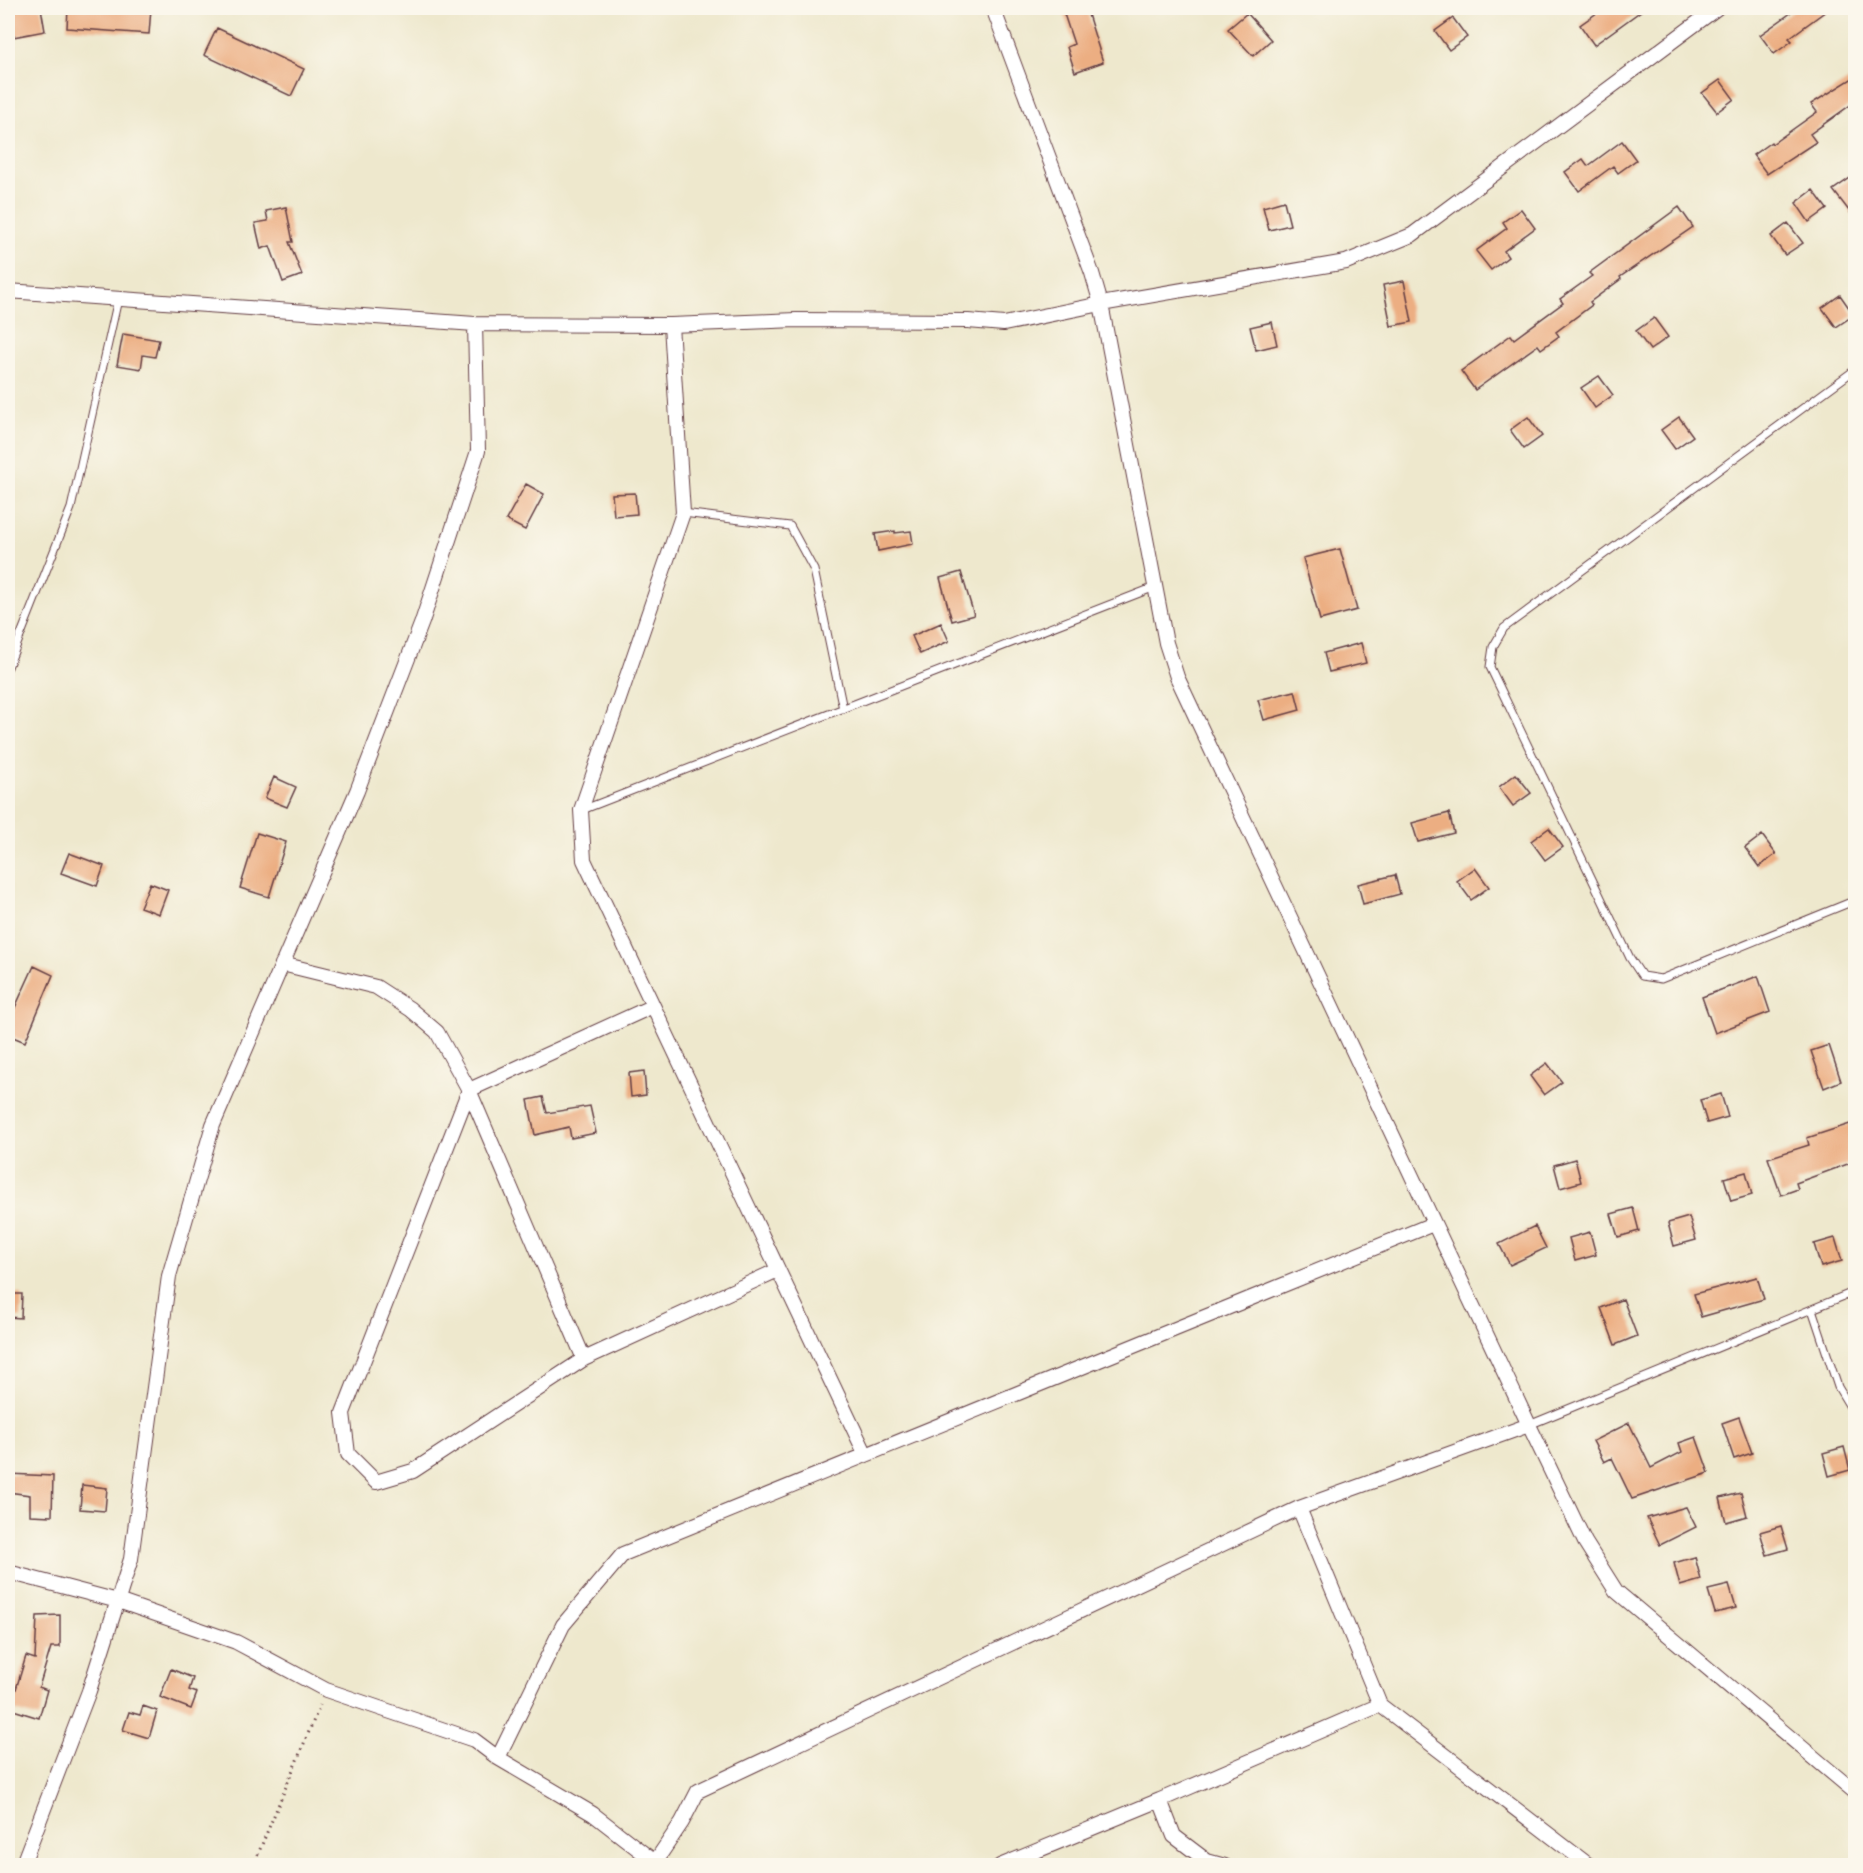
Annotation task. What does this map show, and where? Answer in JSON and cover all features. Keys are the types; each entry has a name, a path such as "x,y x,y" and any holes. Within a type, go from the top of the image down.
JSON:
{"street":[{"path":"993,8 1092,273 1101,303 1166,643 1177,677 1382,1109 1433,1224 1585,1542 1616,1591 1856,1793"},
{"path":"8,291 475,324 670,325 796,320 968,321 1004,324 1101,303 1346,262 1412,235 1717,8"},
{"path":"22,1866 88,1691 131,1558 169,1276 213,1125 357,791 422,622 478,452 475,324"},
{"path":"670,325 683,513 581,810 584,860 866,1455"},
{"path":"282,964 376,987 410,1009 437,1032 469,1090 584,1359"},
{"path":"653,1006 469,1090 343,1413 348,1454 376,1482 413,1471 584,1359 778,1270"},
{"path":"498,1758 563,1625 623,1554 1433,1224"},
{"path":"8,1572 118,1601 236,1642 327,1690 474,1740 498,1758 593,1814 657,1864 698,1791 1299,1508 1529,1425"},
{"path":"1299,1508 1380,1705 1590,1866"},
{"path":"1000,1866 1380,1705"},
{"path":"1160,1800 1174,1836 1207,1861 1225,1866"}],"lane":[{"path":"8,667 71,508 118,299"},
{"path":"1856,369 1504,628 1493,647 1490,667 1629,958 1642,976 1661,979 1856,900"},
{"path":"683,513 790,526 814,570 843,709"},
{"path":"581,810 1155,587"},
{"path":"1529,1425 1856,1291"},
{"path":"1812,1310 1838,1387 1856,1417"}],"path":[{"path":"253,1866 327,1690"}],"building":[{"path":"8,8 41,8 45,31 8,38"},
{"path":"68,8 151,8 149,34 67,28"},
{"path":"1062,8 1086,8 1103,62 1075,72 1067,47 1074,44"},
{"path":"1604,8 1645,8 1594,45 1580,25"},
{"path":"1798,8 1830,8 1789,38 1792,41 1774,54 1760,35"},
{"path":"1247,13 1271,40 1253,56 1228,29"},
{"path":"1453,18 1467,37 1449,50 1435,31"},
{"path":"217,28 304,69 291,96 204,55"},
{"path":"1856,76 1856,101 1810,134 1816,142 1767,174 1753,155 1817,112 1811,104"},
{"path":"1720,80 1734,99 1717,112 1702,93"},
{"path":"1622,141 1636,160 1618,173 1613,166 1579,191 1565,172 1583,159 1588,166"},
{"path":"1856,174 1856,220 1833,190"},
{"path":"1813,190 1827,209 1809,222 1796,203"},
{"path":"1284,201 1290,225 1269,230 1263,207"},
{"path":"286,207 293,242 289,242 302,275 283,282 270,246 261,249 255,223 268,221 266,211"},
{"path":"1679,207 1693,227 1620,277 1621,279 1590,302 1592,305 1556,332 1559,336 1541,349 1538,345 1475,390 1461,371 1511,335 1514,339 1563,303 1560,299 1592,276 1589,273"},
{"path":"1521,209 1535,228 1504,251 1508,257 1491,270 1476,251 1507,228 1503,222"},
{"path":"1788,223 1803,243 1785,255 1771,236"},
{"path":"1404,281 1412,322 1391,326 1383,285"},
{"path":"1840,295 1854,315 1836,327 1822,308"},
{"path":"1654,318 1668,337 1650,350 1636,331"},
{"path":"1272,322 1277,345 1256,350 1250,327"},
{"path":"123,334 159,340 155,357 143,355 141,369 117,365"},
{"path":"1599,376 1613,395 1595,408 1581,388"},
{"path":"1528,417 1542,436 1524,449 1510,430"},
{"path":"1679,417 1693,436 1675,449 1661,430"},
{"path":"526,484 544,494 525,530 506,520"},
{"path":"635,493 637,514 614,516 612,494"},
{"path":"895,531 895,533 911,531 913,544 878,551 875,534"},
{"path":"1340,549 1357,610 1320,620 1303,558"},
{"path":"961,572 974,615 952,621 940,578"},
{"path":"941,623 949,641 920,654 912,636"},
{"path":"1361,643 1366,663 1329,672 1324,653"},
{"path":"1295,691 1300,710 1264,720 1258,700"},
{"path":"1516,774 1531,793 1513,806 1499,787"},
{"path":"274,777 296,787 287,807 265,798"},
{"path":"1449,813 1454,833 1418,842 1412,823"},
{"path":"1549,828 1563,847 1545,860 1531,841"},
{"path":"257,833 286,842 269,897 240,888"},
{"path":"1762,835 1776,854 1759,867 1745,848"},
{"path":"69,853 104,866 97,886 61,873"},
{"path":"1475,868 1489,887 1471,900 1457,881"},
{"path":"1395,875 1400,894 1363,904 1358,884"},
{"path":"150,883 168,890 159,914 140,907"},
{"path":"34,966 53,975 25,1042 8,1035 8,1023"},
{"path":"1758,976 1770,1012 1715,1033 1702,997"},
{"path":"1829,1045 1841,1081 1824,1088 1811,1051"},
{"path":"1547,1063 1562,1082 1544,1095 1530,1076"},
{"path":"644,1071 646,1095 631,1097 629,1073"},
{"path":"1721,1094 1728,1117 1707,1123 1700,1100"},
{"path":"543,1097 547,1113 590,1106 596,1133 571,1138 569,1127 535,1135 528,1100"},
{"path":"1856,1122 1856,1161 1796,1183 1798,1189 1781,1195 1768,1158 1809,1145 1807,1138"},
{"path":"1575,1159 1581,1182 1560,1188 1554,1165"},
{"path":"1746,1172 1752,1195 1731,1201 1724,1178"},
{"path":"1633,1208 1639,1231 1618,1237 1611,1214"},
{"path":"1689,1217 1696,1240 1674,1246 1668,1223"},
{"path":"1535,1226 1546,1248 1510,1265 1499,1244"},
{"path":"1590,1232 1596,1255 1575,1261 1569,1238"},
{"path":"1835,1238 1842,1261 1821,1267 1814,1244"},
{"path":"1757,1277 1764,1299 1701,1317 1694,1294"},
{"path":"8,1294 22,1294 21,1318 8,1317"},
{"path":"1623,1299 1637,1336 1615,1345 1601,1308"},
{"path":"1739,1417 1752,1453 1734,1459 1722,1423"},
{"path":"1629,1423 1651,1468 1682,1452 1679,1443 1696,1437 1709,1473 1632,1499 1612,1458 1604,1462 1593,1441"},
{"path":"1844,1447 1850,1470 1829,1476 1823,1453"},
{"path":"8,1474 53,1476 52,1516 30,1515 30,1495 8,1492"},
{"path":"82,1485 107,1488 105,1511 80,1509"},
{"path":"1741,1493 1747,1516 1726,1522 1720,1498"},
{"path":"1686,1507 1696,1527 1660,1545 1647,1518"},
{"path":"1781,1526 1788,1549 1767,1555 1760,1532"},
{"path":"1695,1557 1701,1580 1680,1586 1674,1563"},
{"path":"1729,1585 1736,1608 1715,1613 1708,1590"},
{"path":"60,1615 60,1647 51,1647 39,1687 47,1690 39,1718 10,1709 26,1656 35,1659 37,1616"},
{"path":"171,1669 193,1678 189,1690 197,1693 191,1709 160,1697"},
{"path":"143,1706 157,1711 149,1738 123,1730 129,1712 140,1715"}]}
